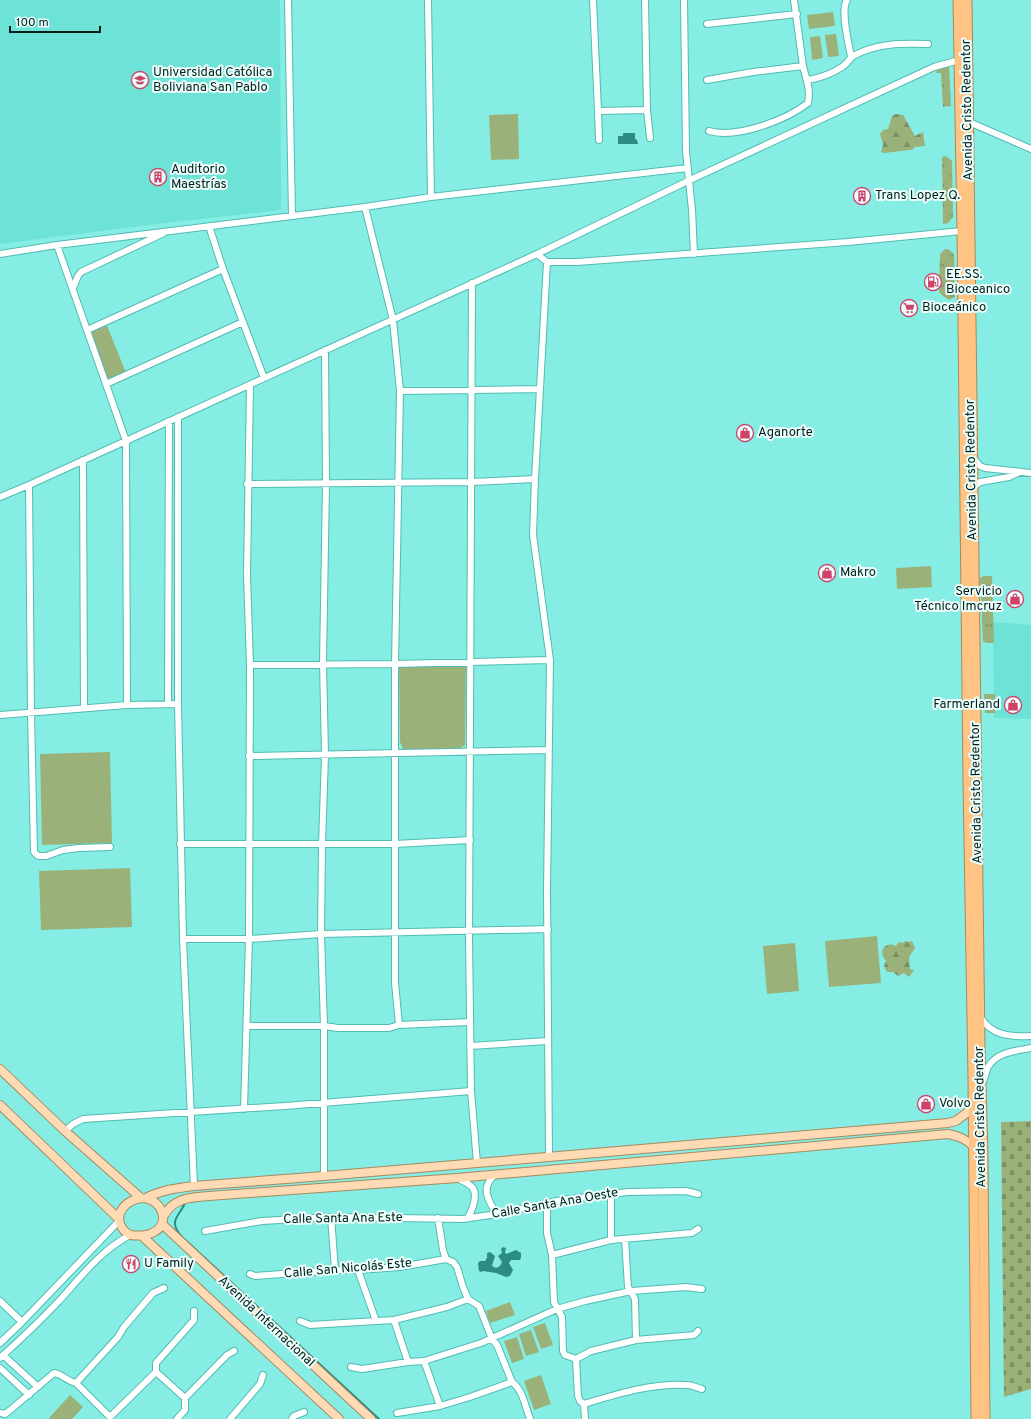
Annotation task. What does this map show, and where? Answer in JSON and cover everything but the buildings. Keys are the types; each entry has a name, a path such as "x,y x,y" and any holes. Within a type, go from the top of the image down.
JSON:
{"highway":[{"name":"Avenida Cristo Redentor","path":"958,0 974,1147 976,1419"},
{"name":"Avenida Cristo Redentor","path":"967,0 985,1419"}],"main road":[{"path":"0,1069 65,1131 143,1198 154,1201 162,1211 163,1221"},
{"path":"0,1106 119,1220 122,1228 130,1236 142,1236 152,1233 163,1221 170,1207 181,1200 187,1199 494,1175 948,1134 967,1140 974,1147"},
{"path":"119,1220 122,1209 131,1201 174,1188 548,1158 948,1123 956,1120 973,1108"},
{"path":"948,1123 948,1134"},
{"path":"716,1143 718,1154"},
{"path":"539,1158 539,1171"},
{"path":"418,1168 418,1180"},
{"name":"Avenida Internacional","path":"163,1221 371,1419"},
{"name":"Avenida Internacional","path":"142,1236 339,1419"}],"street":[{"path":"288,0 292,215"},
{"path":"428,0 431,197"},
{"path":"593,0 599,140"},
{"path":"645,0 650,138"},
{"path":"684,0 686,151 690,180 694,254"},
{"path":"709,131 717,134 760,128 796,111 808,103 808,80 805,76 803,66 794,0"},
{"path":"847,0 844,4 844,10 851,57"},
{"path":"707,24 797,14"},
{"path":"808,80 819,77 843,66 851,57 878,46 910,43 928,44"},
{"path":"0,497 537,254 690,180 934,67 958,60"},
{"path":"707,80 753,72 803,66"},
{"path":"598,111 648,110"},
{"path":"969,122 1031,149"},
{"path":"0,254 57,245 365,207 431,197 688,168"},
{"path":"365,207 393,320 400,391 395,664 395,983 399,1025"},
{"path":"209,226 223,269 264,378"},
{"path":"73,288 81,272 169,231"},
{"path":"537,254 547,262 577,262 848,242 962,231"},
{"path":"57,245 126,441 127,705"},
{"path":"547,262 533,535 550,660 547,890 548,1158"},
{"path":"87,330 223,269"},
{"path":"472,283 473,391 471,482 471,752 469,931 471,1091 477,1163"},
{"path":"106,384 243,322"},
{"path":"324,1176 324,1026 321,934 325,755 323,664 326,484 325,350"},
{"path":"244,1109 248,1026 250,844 250,665 247,575 250,385"},
{"path":"400,391 540,389"},
{"path":"178,417 178,704 180,844 194,1186"},
{"path":"168,703 169,421"},
{"path":"972,458 980,466 985,468 1031,473"},
{"path":"83,460 84,708"},
{"path":"972,488 980,482 1009,477 1020,472"},
{"path":"248,484 471,482 535,478"},
{"path":"29,485 34,852 38,856 46,856 63,850 110,847"},
{"path":"250,665 470,663 550,660"},
{"path":"0,715 127,705 178,704"},
{"path":"249,756 549,750"},
{"path":"180,844 395,844 470,840"},
{"path":"183,939 249,939 321,934 548,929"},
{"path":"980,1015 989,1028 1002,1035 1016,1037 1031,1036"},
{"path":"248,1026 389,1028 399,1025 470,1022"},
{"path":"470,1046 548,1040"},
{"path":"981,1088 988,1068 998,1056 1007,1052 1031,1048"},
{"path":"65,1131 73,1124 83,1119 244,1109 471,1091"},
{"path":"494,1175 489,1180 486,1193 490,1204 497,1214"},
{"path":"458,1178 470,1185 474,1190 475,1203 468,1218"},
{"name":"Calle Santa Ana Oeste","path":"482,1216 562,1200 628,1192 686,1191 698,1194"},
{"path":"611,1194 611,1240"},
{"path":"547,1204 547,1233 552,1255 554,1302 562,1317 563,1351 565,1355 576,1359 591,1351 636,1340 694,1335 698,1331"},
{"path":"331,1216 335,1270"},
{"name":"Calle Santa Ana Este","path":"205,1231 262,1221 331,1216 463,1219 482,1216"},
{"path":"438,1218 443,1250 446,1259 453,1262 457,1267 468,1299 479,1306 492,1339 497,1345 512,1382 519,1388 530,1419"},
{"path":"0,1343 22,1322 119,1220"},
{"path":"552,1255 611,1240 692,1233 698,1229"},
{"path":"38,1387 1,1356 58,1302 101,1255 121,1240 130,1236"},
{"path":"625,1239 628,1287 635,1299 636,1340"},
{"name":"Calle San Nicolás Este","path":"250,1274 255,1276 335,1270 358,1270 400,1266 446,1259"},
{"path":"71,1270 79,1278"},
{"path":"358,1270 376,1321"},
{"path":"351,1367 362,1369 424,1361 492,1339 557,1309 584,1301 631,1291 686,1287 702,1289"},
{"path":"76,1383 118,1337 124,1327 153,1293 164,1288"},
{"path":"300,1321 310,1325 394,1320 447,1307 468,1299"},
{"path":"0,1301 22,1322"},
{"path":"4,1415 54,1373 60,1374 70,1382 76,1383 110,1418 156,1372 156,1363 194,1320 194,1311"},
{"path":"394,1320 408,1362"},
{"path":"177,1419 185,1410 185,1398 227,1355 234,1351"},
{"path":"576,1359 578,1396 580,1401 584,1404 585,1419"},
{"path":"424,1361 440,1406"},
{"path":"0,1368 29,1395"},
{"path":"156,1372 185,1398"},
{"path":"230,1419 260,1384 263,1375"},
{"path":"396,1413 440,1406 512,1382"},
{"path":"584,1404 625,1391 688,1385 702,1389"},
{"path":"292,1419 294,1416 304,1412"}],"shaded area":[{"name":"Universidad Católica Boliviana San Pablo","path":"0,0 280,0 281,210 0,244"},
{"path":"993,622 1031,625 1031,719 994,718"}],"green space":[{"path":"833,12 835,26 809,29 807,15"},
{"path":"836,34 839,56 828,57 825,35"},
{"path":"820,36 823,58 812,60 810,37"},
{"path":"949,64 951,106 943,107 941,73 936,73 937,68"},
{"path":"518,114 519,159 491,160 489,115"},
{"path":"896,114 903,115 915,136 923,132 925,146 915,147 912,150 881,152 883,145 880,134 883,130 888,129 892,116"},
{"path":"946,156 952,161 953,217 948,223 943,224 942,157"},
{"path":"945,249 948,249 954,254 955,297 949,300 939,292 940,254"},
{"path":"106,323 126,373 111,379 107,378 91,334 91,331"},
{"path":"931,566 932,587 897,589 896,568"},
{"path":"984,576 992,576 994,643 986,643 983,641 980,578"},
{"path":"466,665 465,745 459,749 403,749 400,742 399,666"},
{"path":"984,694 995,694 995,713 985,713"},
{"path":"110,752 112,843 42,845 40,754"},
{"path":"130,868 132,927 41,930 39,871"},
{"path":"877,936 881,983 829,987 825,941"},
{"path":"905,941 912,941 915,948 909,957 910,969 914,970 909,977 904,973 898,976 893,972 887,972 884,966 886,961 882,954 884,947 891,945 896,946 899,942 903,943"},
{"path":"795,943 799,991 767,994 763,946"},
{"path":"1031,1121 1031,1389 1004,1397 1001,1122"},
{"path":"510,1302 515,1315 490,1323 486,1311"},
{"path":"545,1323 553,1345 541,1349 533,1327"},
{"path":"531,1330 539,1352 526,1356 519,1334"},
{"path":"517,1337 524,1359 512,1363 504,1341"},
{"path":"541,1375 551,1404 534,1410 524,1381"},
{"path":"70,1395 83,1407 72,1419 50,1419 49,1418"}],"water":[{"path":"623,133 635,133 635,139 637,140 638,144 618,144 618,136 623,136"},
{"path":"503,1247 506,1248 506,1254 516,1250 521,1253 520,1260 511,1260 509,1263 513,1270 510,1276 506,1277 496,1273 479,1271 478,1263 480,1261 485,1261 487,1258 487,1253 490,1252 495,1256 492,1266 496,1268 500,1266 502,1262 498,1256 502,1253 501,1249"}],"waterway":[{"path":"185,1203 175,1222 177,1231 181,1236 379,1419"}],"place":[{"name":"Universidad Católica Boliviana San Pablo","path":"140,80"},
{"name":"Auditorio Maestrías","path":"158,177"},
{"name":"Trans Lopez Q.","path":"862,196"},
{"name":"EE.SS. Bioceanico","path":"933,282"},
{"name":"Bioceánico","path":"909,308"},
{"name":"Aganorte","path":"745,433"},
{"name":"Makro","path":"827,573"},
{"name":"Servicio Técnico Imcruz","path":"1015,599"},
{"name":"Farmerland","path":"1013,705"},
{"name":"Volvo","path":"926,1104"},
{"name":"U Family","path":"131,1264"}]}
